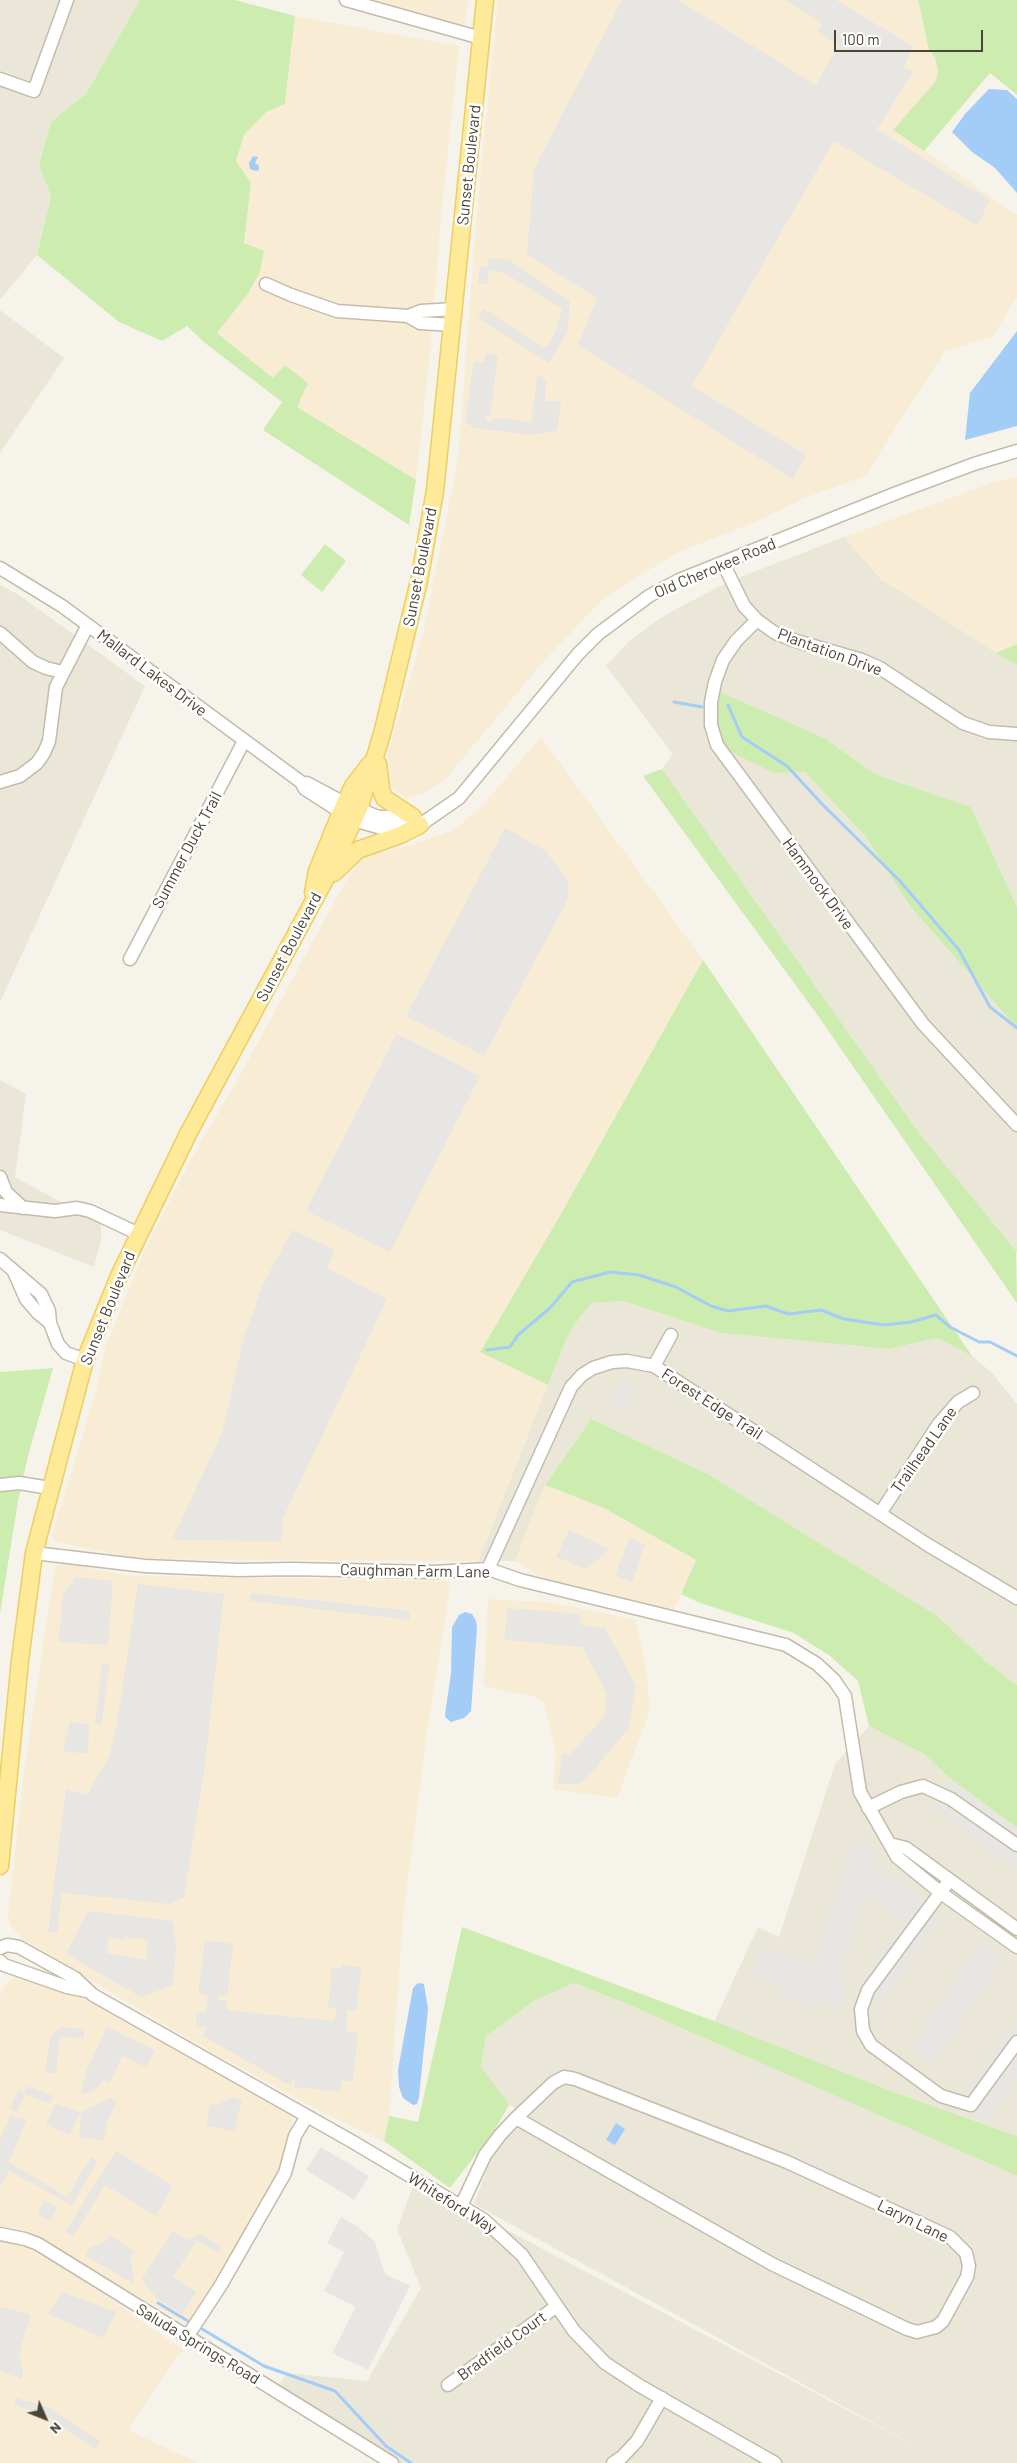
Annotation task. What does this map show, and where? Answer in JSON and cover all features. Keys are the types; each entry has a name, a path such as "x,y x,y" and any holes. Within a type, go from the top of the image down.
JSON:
{"main road":[{"name":"Sunset Boulevard","path":"0,1866 20,1660 34,1553 86,1360 105,1308 189,1132 314,899 350,811 361,773 376,753 409,624 435,491 485,0"},
{"path":"314,899 340,866 358,850 400,836 422,820 384,798 378,773 376,753"}],"street":[{"path":"0,79 34,90 67,0"},
{"path":"346,0 482,38"},
{"path":"266,284 290,295 337,311 408,316 420,323 454,317"},
{"name":"Old Cherokee Road","path":"422,820 450,806 470,786 578,654 598,634 650,596 679,580 899,492 974,464 1017,451"},
{"name":"Plantation Drive","path":"723,563 738,598 758,620 775,633 793,640 836,651 880,668 963,722 989,732 1017,734"},
{"name":"Mallard Lakes Drive","path":"0,568 62,606 301,782 313,785 350,811"},
{"name":"Hammock Drive","path":"758,620 736,641 722,660 711,702 711,725 717,745 922,1024 1017,1125"},
{"path":"0,782 20,776 37,763 44,753 51,729 53,696 62,672 88,626"},
{"path":"0,633 32,662 62,672"},
{"name":"Summer Duck Trail","path":"130,959 244,741"},
{"path":"350,811 422,820"},
{"path":"0,1177 6,1192 23,1208"},
{"path":"0,1205 55,1212 77,1208 139,1234"},
{"path":"0,1259 29,1282 40,1294 49,1311 50,1323 58,1344 66,1353 86,1360"},
{"path":"654,1366 671,1336"},
{"name":"Forest Edge Trail","path":"488,1569 570,1387 582,1375 593,1368 612,1362 627,1361 654,1366 928,1545 1017,1598"},
{"name":"Trailhead Lane","path":"880,1512 938,1425 958,1402 973,1393"},
{"path":"0,1485 19,1482 50,1488"},
{"name":"Caughman Farm Lane","path":"34,1553 146,1566 238,1570 434,1572 488,1569 520,1580 786,1645 817,1664 834,1680 844,1696 860,1792 897,1857 941,1893 1017,1947"},
{"path":"868,1808 900,1792 922,1786 951,1799 1017,1845"},
{"path":"890,1844 906,1848 1017,1929"},
{"path":"949,1881 868,1990 861,2009 863,2031 871,2045 941,2096 971,2106 1017,2042"},
{"name":"Whiteford Way","path":"0,1948 7,1945 20,1947 75,1978 87,1991 307,2116 484,2220 514,2246 592,2351 622,2375 775,2463"},
{"name":"Whiteford Way","path":"0,1961 4,1965 67,1987 87,1991"},
{"name":"Laryn Lane","path":"461,2206 485,2155 516,2118 560,2079 575,2079 587,2082 787,2162 950,2238 966,2253 969,2266 967,2277 936,2328 917,2332 907,2329 772,2264 516,2118"},
{"path":"187,2337 221,2285 285,2173 295,2136 307,2116"},
{"name":"Saluda Springs Road","path":"0,2234 25,2239 38,2244 392,2463"},
{"name":"Bradfield Court","path":"448,2385 557,2306"},
{"path":"613,2463 622,2457 637,2441 662,2398"}],"shaded area":[{"path":"0,0 140,0 86,94 51,123 39,165 51,196 37,255 0,300"},
{"path":"371,0 468,0 466,22 461,27 456,27"},
{"path":"498,0 918,0 929,50 935,58 938,71 936,82 894,130 1017,215 1017,297 993,336 944,352 865,476 804,498 755,522 674,554 602,600 542,663 443,782 422,794 407,798 390,786 388,753 423,635 458,460 477,211"},
{"path":"622,0 678,0 816,85 838,46 818,31 822,23 785,0 836,0 914,47 903,67 913,72 877,129 989,200 978,226 834,141 692,386 806,455 793,479 578,345 597,298 527,254 534,169"},
{"path":"295,16 459,46 416,480 296,407 286,366 273,378 217,333 247,295 244,244 251,183 236,161 244,135 266,112 285,104"},
{"path":"488,258 509,260 570,302 567,332 549,363 478,318 484,309 543,348 549,345 557,328 562,309 503,272 489,271 487,284 478,283 480,267 487,267"},
{"path":"0,310 64,358 0,453"},
{"path":"486,353 498,355 490,415 485,416 485,420 489,422 497,418 531,422 538,374 546,381 545,401 561,401 557,431 533,435 474,428 465,421 474,361 484,362"},
{"path":"1017,477 1017,644 996,653 879,577 844,537 994,482"},
{"path":"844,537 881,579 1017,665 1017,907 971,807 877,775 824,738 774,773 805,772 866,837 909,905 1017,1028 1017,1253 920,1134 662,769 673,754 606,666 629,641 678,608 730,581"},
{"path":"0,585 19,595 145,686 0,1002"},
{"path":"541,737 703,960 561,1214 480,1351 548,1385 478,1561 137,1559 57,1542 52,1536 96,1391 105,1349 142,1256 191,1159 242,1072 348,877 369,854 409,846 451,831 470,817 490,797"},
{"path":"505,828 546,851 568,882 568,899 484,1056 406,1016"},
{"path":"397,1034 480,1076 390,1252 306,1211"},
{"path":"0,1080 26,1094 15,1177 101,1224 101,1241 94,1267 0,1230"},
{"path":"292,1230 335,1250 327,1268 387,1299 283,1518 281,1541 172,1540 222,1433 244,1338 262,1287"},
{"path":"623,1301 721,1333 889,1349 937,1338 972,1356 992,1373 1017,1404 1017,1685 984,1660 591,1419 545,1485 515,1561 478,1561 569,1331 591,1303"},
{"path":"621,1381 638,1389 625,1414 610,1404"},
{"path":"545,1485 604,1508 696,1560 674,1610 547,1580 515,1561"},
{"path":"569,1530 610,1549 587,1569 556,1557"},
{"path":"629,1538 645,1544 632,1582 615,1576"},
{"path":"68,1562 96,1570 131,1576 451,1581 427,1731 403,1918 389,2116 384,2141 322,2112 192,2041 21,1938 10,1924 8,1917 24,1771 54,1573 56,1567"},
{"path":"76,1577 113,1581 108,1645 59,1642 63,1594"},
{"path":"138,1584 224,1594 205,1765 184,1897 170,1904 62,1893 57,1933 48,1932 66,1789 87,1795 109,1757 116,1730"},
{"path":"251,1593 410,1611 409,1620 250,1601"},
{"path":"488,1599 554,1603 636,1620 646,1667 650,1710 617,1798 553,1789 556,1751 544,1703 535,1697 484,1686"},
{"path":"508,1608 581,1614 580,1625 605,1628 636,1686 629,1728 587,1778 577,1784 558,1784 562,1753 570,1754 604,1717 607,1693 582,1647 504,1640"},
{"path":"102,1663 109,1664 102,1724 95,1723"},
{"path":"70,1722 89,1724 88,1754 63,1751"},
{"path":"869,1726 924,1754 951,1779 1017,1828 1017,2136 896,2093 714,2022 758,1927 779,1937 835,1764"},
{"path":"951,1779 1017,1829 1017,1871 931,1806"},
{"path":"853,1839 877,1852 875,1866 927,1900 922,1907 939,1918 883,2003 860,1983 904,1921 866,1896 840,1977 849,1983 840,2010 819,2000 815,2010 780,1995 783,1986 750,1974 762,1947 812,1967"},
{"path":"88,1911 173,1921 176,1949 173,1985 141,1997 66,1954","holes":["125,1937 148,1940 146,1960 107,1953 109,1938 124,1940"]},
{"path":"205,1940 233,1944 227,1995 218,1996 219,2000 228,2001 226,2010 334,2021 337,2008 328,2007 332,1967 341,1968 342,1964 361,1967 357,2010 347,2011 347,2032 358,2033 353,2081 342,2081 340,2092 295,2087 295,2078 289,2085 203,2036 207,2028 196,2025 197,2012 205,2012 208,1995 198,1993"},
{"path":"979,1943 1002,1961 934,2063 910,2048"},
{"path":"26,1973 104,2007 293,2116 282,2170 188,2325 24,2230 0,2226 0,1999 1,1990 5,1985 17,1974"},
{"path":"574,1983 627,2004 1017,2176 1017,2463 392,2463 282,2396 279,2385 287,2373 367,2381 421,2288 397,2229 413,2186 452,2201 923,2450 474,2204 490,2161 502,2143 530,2117 509,2105 502,2098 481,2067 486,2036 534,2001"},
{"path":"1017,2020 1017,2079 986,2122 958,2101"},
{"path":"61,2027 84,2029 84,2039 60,2036 56,2073 45,2073 50,2037"},
{"path":"107,2027 155,2050 146,2067 122,2056 110,2083 104,2080 92,2092 81,2093 86,2072"},
{"path":"28,2086 53,2096 50,2104 25,2094 17,2112 10,2109 18,2090 25,2093"},
{"path":"232,2097 242,2100 234,2131 206,2126 210,2104 218,2105"},
{"path":"110,2098 117,2101 108,2120 104,2141 79,2137 81,2112"},
{"path":"55,2104 80,2112 70,2135 46,2125"},
{"path":"10,2115 26,2120 9,2162 67,2197 91,2157 98,2160 72,2205 9,2171 0,2187 0,2140"},
{"path":"321,2147 369,2176 354,2200 306,2170"},
{"path":"116,2151 173,2186 156,2216 105,2185 73,2236 65,2232"},
{"path":"45,2201 57,2208 50,2221 37,2214"},
{"path":"341,2217 358,2227 375,2242 385,2274 410,2286 368,2370 332,2353 356,2307 324,2291 344,2252 327,2243"},
{"path":"173,2231 189,2240 200,2233 222,2247 218,2253 197,2240 173,2277 196,2292 182,2314 157,2299 142,2279"},
{"path":"110,2235 134,2251 131,2257 133,2283 86,2256 90,2247 105,2242"},
{"path":"0,2242 22,2246 58,2263 185,2351 176,2358 131,2425 130,2431 198,2463 0,2463"},
{"path":"62,2292 116,2312 103,2338 48,2314"},
{"path":"0,2307 31,2314 19,2353 23,2373 21,2379 0,2371"},
{"path":"16,2398 48,2407 101,2442 95,2449 45,2415 14,2405"}],"green space":[{"path":"140,0 235,0 295,16 285,104 266,112 244,135 236,161 251,183 244,243 264,251 260,272 247,295 217,333 273,378 285,365 308,383 297,407 416,480 409,525 263,430 282,402 205,343 187,326 162,341 119,322 37,255 51,196 39,165 51,122 86,94"},
{"path":"918,0 1017,0 1017,95 990,73 924,151 893,130 935,82 938,71 935,58 929,50"},
{"path":"325,544 346,561 322,592 301,575"},
{"path":"1017,644 1017,665 996,653"},
{"path":"713,689 824,738 877,775 971,807 1017,907 1017,1028 909,905 866,837 805,772 774,773 717,745"},
{"path":"662,769 920,1134 1016,1251 1017,1303 816,1013 643,776"},
{"path":"703,960 972,1356 937,1338 889,1349 721,1333 623,1301 591,1303 569,1332 548,1385 480,1352 561,1214"},
{"path":"53,1368 29,1452 18,1501 0,1614 0,1372"},
{"path":"591,1419 709,1475 937,1616 984,1660 1017,1685 1017,1828 951,1779 924,1754 869,1726 858,1681 830,1656 794,1633 700,1603 681,1594 696,1560 604,1508 545,1485"},
{"path":"462,1927 706,2018 896,2093 1017,2136 1017,2176 627,2004 574,1983 534,2001 486,2036 481,2067 509,2105 494,2131 450,2188 384,2141 389,2116 418,2122"}],"water":[{"path":"989,89 1007,90 1017,99 1017,193 995,168 972,152 952,132 965,114"},
{"path":"253,156 258,157 255,163 259,166 259,170 256,171 250,169 249,163"},
{"path":"1017,331 1017,426 965,440 970,393"},
{"path":"465,1612 472,1614 477,1628 471,1711 464,1718 451,1722 445,1717 451,1674 452,1627 459,1615"},
{"path":"418,1983 424,1984 428,2009 419,2097 417,2104 413,2105 403,2098 399,2087 398,2070 413,1988"},
{"path":"616,2123 625,2129 615,2145 606,2140"}],"waterway":[{"path":"674,702 702,707"},
{"path":"728,705 742,737 787,766 822,804 900,881 959,950 990,1007 1017,1028"},
{"path":"487,1350 510,1347 518,1335 550,1308 572,1282 610,1272 639,1275 676,1287 711,1306 728,1311 766,1306 788,1314 821,1310 844,1319 884,1325 911,1322 936,1315 950,1327 979,1342 990,1342 1017,1356"},
{"path":"158,2303 188,2321"},
{"path":"202,2329 264,2366 335,2391 386,2446 411,2463"}]}
